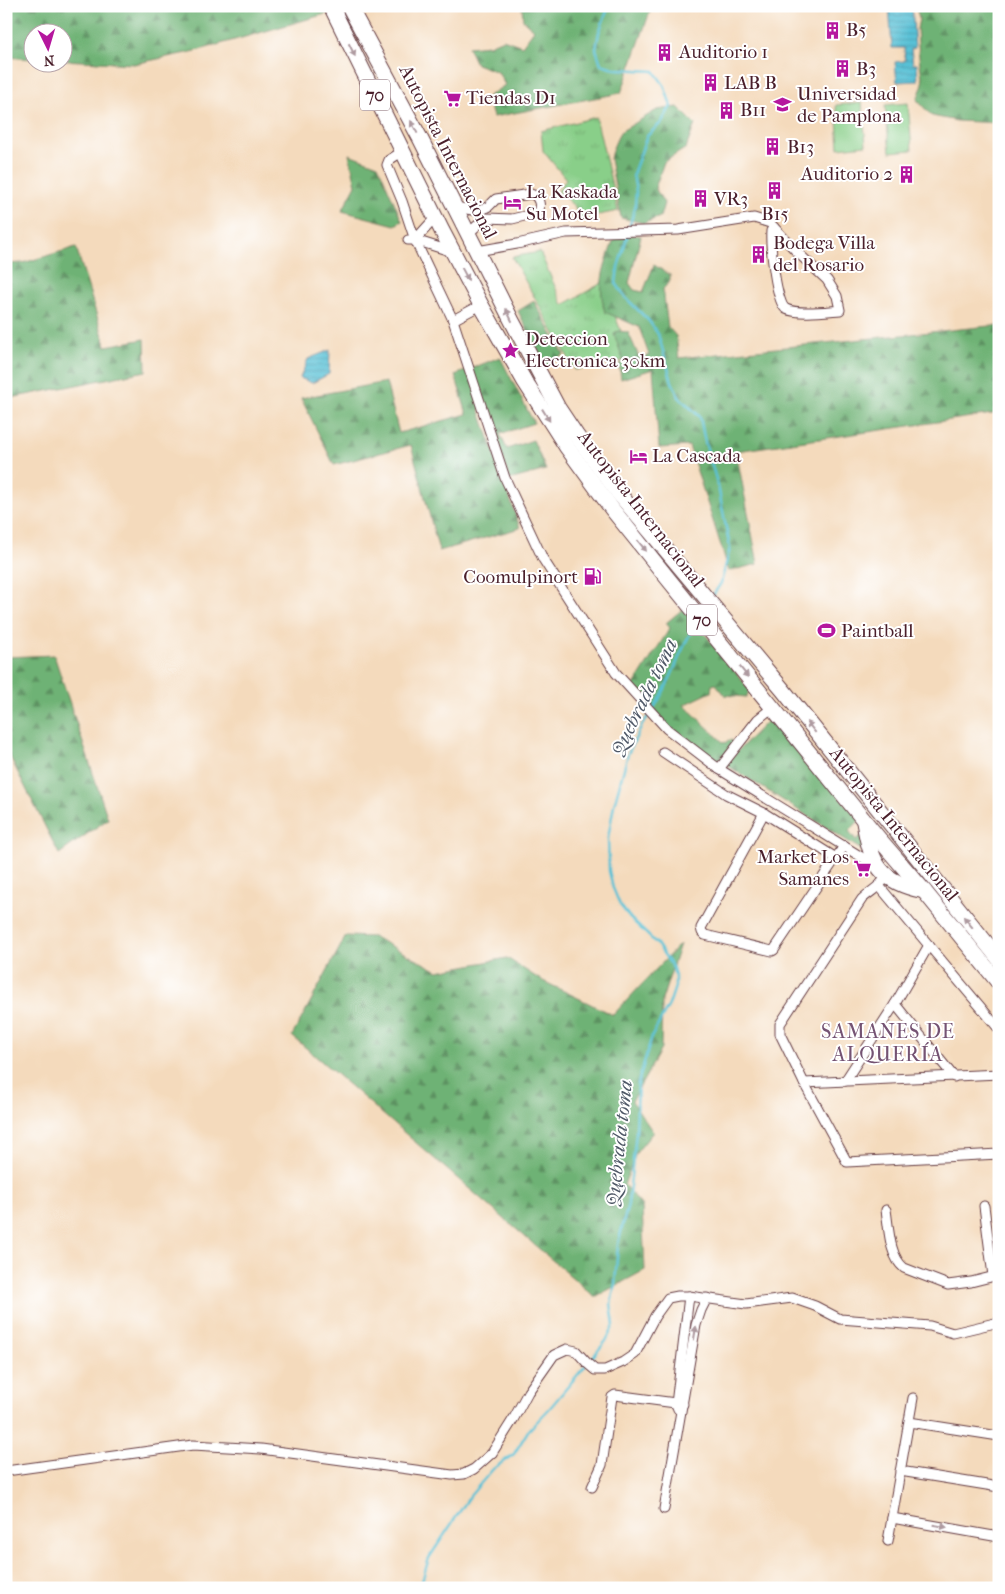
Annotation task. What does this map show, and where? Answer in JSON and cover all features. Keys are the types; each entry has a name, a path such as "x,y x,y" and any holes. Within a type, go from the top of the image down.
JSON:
{"highway":[{"name":"Autopista Internacional","path":"330,6 435,218 481,305 526,382 580,466 657,565 880,840 999,983"},
{"name":"Autopista Internacional","path":"349,6 420,138 476,251 558,408 606,477 783,690 999,959"},
{"path":"863,818 869,848 882,877 924,891"}],"street":[{"path":"402,151 389,160 387,165 402,201 412,240 453,320 505,478 543,559 616,673 667,729 719,768 844,846 882,877 930,945 999,1029"},
{"path":"454,207 479,211 489,206 496,199 531,194 538,199 540,208 537,213 512,218 483,220 468,234"},
{"path":"489,206 493,218"},
{"path":"412,240 435,218"},
{"path":"476,251 517,244 566,232 678,230 754,218 765,220 774,227 832,287 840,310 795,311 788,310 782,306 779,300 771,240 771,231 774,227"},
{"path":"412,240 453,252"},
{"path":"453,320 481,305"},
{"path":"719,768 758,719 773,707"},
{"path":"663,752 726,794 764,813 836,858"},
{"path":"764,813 701,928 705,934 774,950 844,846"},
{"path":"882,877 862,899 780,1024 780,1034 847,1162 999,1154"},
{"path":"845,1081 896,1004 930,945"},
{"path":"896,1004 954,1077"},
{"path":"804,1083 999,1074"},
{"path":"886,1210 892,1250 902,1266 948,1285 996,1276 984,1206"},
{"path":"6,1472 193,1446 261,1449 452,1475 464,1474 474,1469 492,1452 528,1392 554,1355 567,1349 576,1351 595,1370 605,1370 622,1362 635,1354 655,1316 668,1298 678,1296 746,1304 792,1298 840,1319 930,1326 953,1333 999,1322"},
{"path":"664,1509 686,1358 689,1296"},
{"path":"686,1358 701,1310 707,1298"},
{"path":"592,1487 602,1465 612,1397 614,1395 680,1404"},
{"path":"888,1541 913,1398"},
{"path":"909,1422 999,1436"},
{"path":"900,1471 999,1487"},
{"path":"892,1518 999,1537"}],"green space":[{"path":"6,6 326,6 329,13 196,51 134,64 72,61 72,22 22,22 22,58 6,57"},
{"path":"522,6 652,6 621,93 493,117 487,97 505,85 498,72 476,64 468,47 489,45 503,39 522,46 534,30 523,20"},
{"path":"916,6 999,6 999,123 957,121 932,116 917,100 923,84 917,29 919,19"},
{"path":"862,103 866,145 839,148 836,105"},
{"path":"908,103 912,150 890,152 885,105"},
{"path":"678,107 695,124 686,148 664,162 655,188 664,203 660,217 644,223 621,218 610,159 620,132 657,110"},
{"path":"596,117 618,211 579,219 575,207 558,191 566,179 543,151 541,131"},
{"path":"349,154 378,165 402,221 395,225 342,211 356,185"},
{"path":"616,233 641,236 629,283 634,290 643,292 654,265 670,275 670,281 663,289 668,327 676,336 679,358 999,325 999,413 736,451 758,564 729,571 689,446 659,448 653,369 621,379 619,364 624,362 614,334 617,331 628,332 640,359 649,355 639,327 605,312 602,300 603,272"},
{"path":"76,247 106,346 145,339 146,371 6,399 6,264 23,263"},
{"path":"540,252 563,305 602,283 632,359 575,370 512,257"},
{"path":"534,301 564,355 545,366 518,311"},
{"path":"500,357 534,423 500,434 507,449 533,440 546,470 509,480 487,406 479,409 520,528 439,551 411,445 334,465 301,398 386,382 399,433 467,414 455,375"},
{"path":"684,608 750,690 746,697 725,695 716,684 712,685 711,692 684,705 724,743 731,740 736,744 718,766 671,730 632,688 670,628 666,623"},
{"path":"54,655 108,819 59,854 6,749 6,657"},
{"path":"770,718 860,820 849,831 856,840 864,834 865,852 725,764"},
{"path":"346,936 374,937 438,971 507,958 539,979 613,1015 680,944 662,1000 661,1049 632,1101 653,1132 636,1153 624,1185 642,1206 645,1270 595,1297 292,1036"}],"water":[{"path":"889,6 912,6 915,48 911,49 913,64 917,64 918,81 897,82 895,62 905,61 904,48 892,48"},
{"path":"330,350 329,374 312,383 300,378 308,359"}],"waterway":[{"name":"Quebrada toma","path":"609,6 599,32 596,49 601,64 617,69 654,71 664,85 671,106 661,123 647,136 633,174 636,191 635,207 629,228"},
{"name":"Quebrada toma","path":"628,234 618,267 616,283 625,297 649,321 658,334 672,382 679,397 700,417 718,486 730,548 721,583 712,597"},
{"name":"Quebrada toma","path":"653,709 660,699 696,623"},
{"name":"Quebrada toma","path":"420,1588 429,1558 470,1496 493,1469 514,1454 528,1431 606,1341 614,1325 611,1304 615,1284 618,1244 628,1204 636,1133 638,1083 652,1036 669,1005 675,987 673,968 657,944 631,919 620,905 609,871 608,838 614,805 628,754 642,725 650,714"}],"place":[{"name":"B5","path":"832,30"},
{"name":"Auditorio 1","path":"665,52"},
{"name":"B3","path":"842,69"},
{"name":"LAB B","path":"710,83"},
{"name":"Tiendas D1","path":"452,98"},
{"name":"Universidad de Pamplona","path":"783,105"},
{"name":"B11","path":"726,110"},
{"name":"B13","path":"773,147"},
{"name":"Auditorio 2","path":"907,174"},
{"name":"B15","path":"775,191"},
{"name":"VR3","path":"700,199"},
{"name":"La Kaskada Su Motel","path":"512,203"},
{"name":"Bodega Villa del Rosario","path":"759,254"},
{"name":"Deteccion Electronica 30km","path":"511,350"},
{"name":"La Cascada","path":"638,456"},
{"name":"Coomulpinort","path":"592,577"},
{"name":"Paintball","path":"827,631"},
{"name":"Market Los Samanes","path":"863,868"}],"district":[{"name":"SAMANES DE ALQUERÍA","path":"888,1042"}]}
